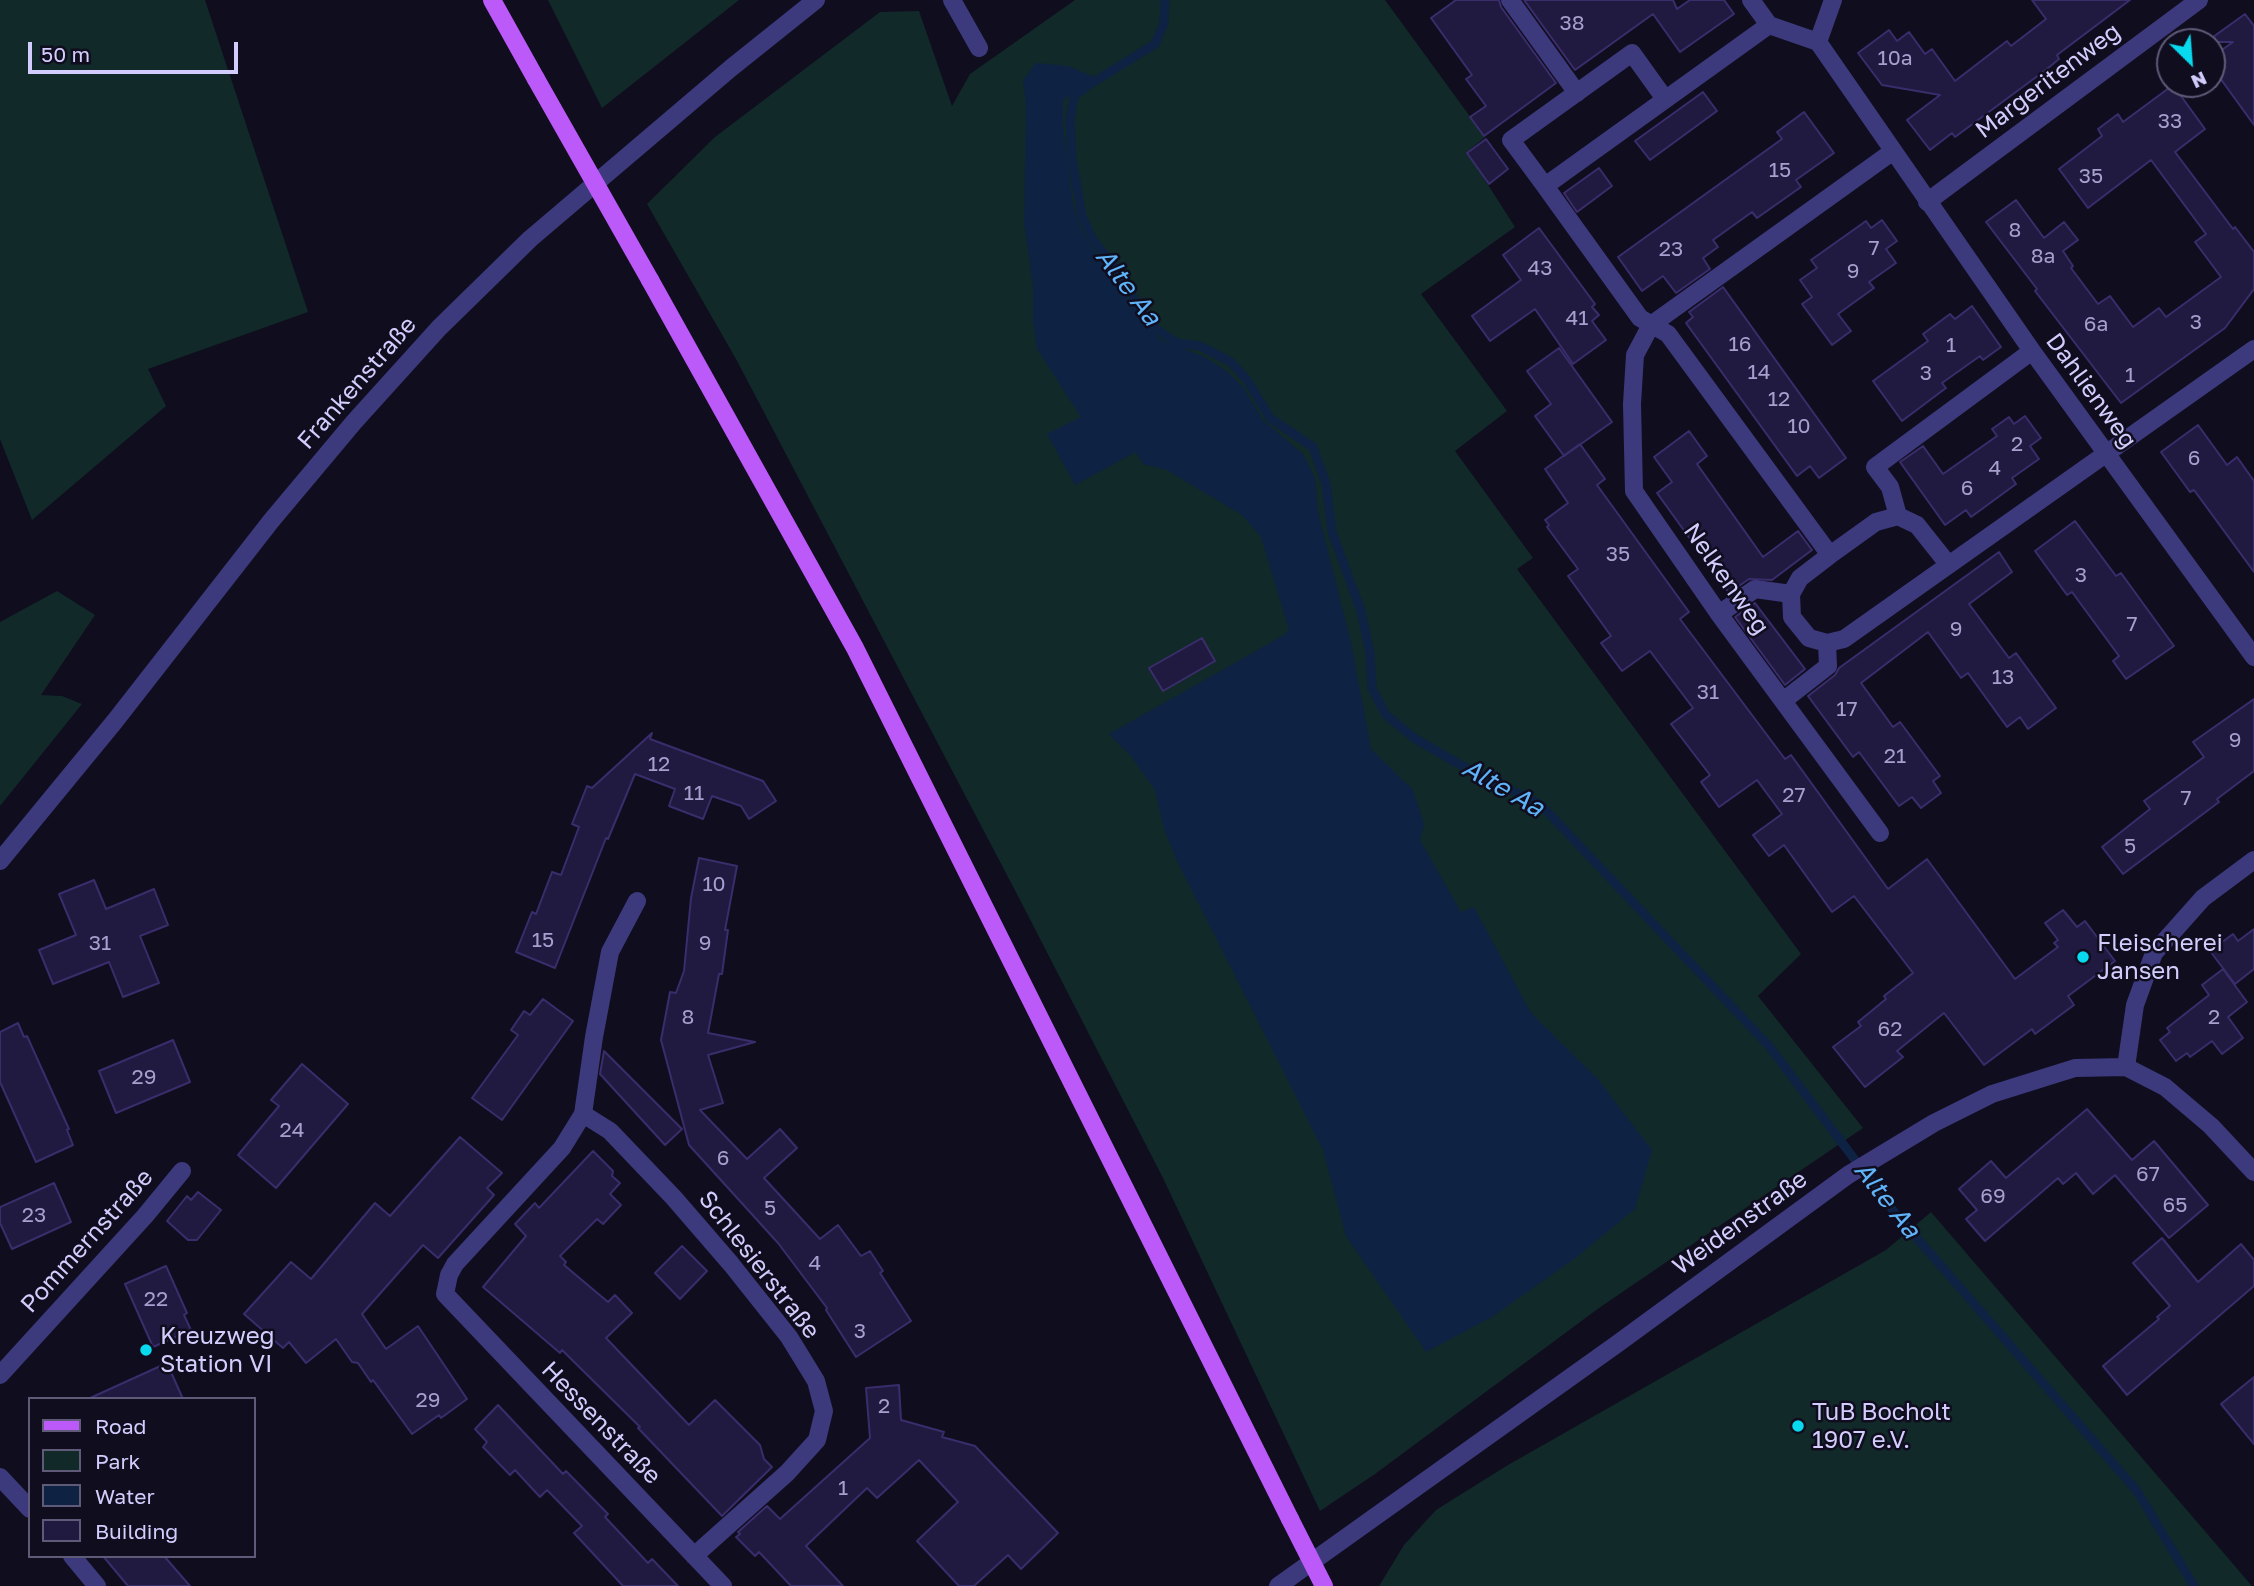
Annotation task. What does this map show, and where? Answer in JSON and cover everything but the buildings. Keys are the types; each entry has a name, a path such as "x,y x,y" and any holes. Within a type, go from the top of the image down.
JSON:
{"main road":[{"path":"492,0 855,648 1324,1586"}],"street":[{"name":"Frankenstraße","path":"0,861 115,721 271,522 354,422 439,328 530,239 731,68 816,0"},
{"path":"951,0 979,48"},
{"path":"1510,0 1577,93"},
{"path":"1751,0 1769,25 1818,42 1833,0"},
{"name":"Margeritenweg","path":"1927,202 2199,0"},
{"path":"1545,186 1769,25"},
{"name":"Dahlienweg","path":"1818,42 2032,351 2254,657"},
{"path":"1665,99 1632,53 1511,140 1640,318 1668,334 1830,555"},
{"path":"1651,325 1892,152"},
{"name":"Nelkenweg","path":"1651,325 1635,355 1632,404 1634,491 1719,614 1880,832"},
{"path":"1783,701 1828,666 1827,643 1844,639 2254,349"},
{"path":"1948,564 1917,525 1898,516 1890,487 1875,467 2032,351"},
{"name":"Nelkenweg","path":"1827,643 1810,638 1792,617 1791,594 1800,578 1830,555 1876,522 1898,516"},
{"path":"1719,614 1755,589 1791,594"},
{"path":"2126,1067 2135,1005 2154,953 2203,898 2254,860"},
{"path":"583,1115 610,953 637,901"},
{"name":"Weidenstraße","path":"1278,1586 1848,1175 1879,1154 1992,1094 2075,1068 2126,1067 2165,1087 2211,1126 2254,1172"},
{"name":"Hessenstraße","path":"583,1115 562,1148 455,1264 449,1275 445,1294 723,1586"},
{"name":"Schlesierstraße","path":"583,1115 610,1131 674,1198 731,1264 789,1336 816,1381 824,1411 817,1440 787,1473 694,1556"},
{"name":"Pommernstraße","path":"0,1374 145,1216 182,1171"},
{"path":"0,1477 28,1507"},
{"path":"74,1558 97,1586"}],"green space":[{"path":"0,0 205,0 308,312 148,369 166,406 32,520 0,439"},
{"path":"548,0 739,0 602,108"},
{"path":"1075,0 1385,0 1485,137 1467,152 1515,227 1421,294 1507,411 1455,451 1533,558 1517,569 1801,954 1758,996 1863,1128 1599,1308 1375,1474 1320,1511 1163,1178 1018,896 736,359 647,204 715,137 880,12 919,11 952,106 970,74"},
{"path":"57,591 95,615 41,695 62,696 82,704 0,806 0,622"},
{"name":"TuB Bocholt 1907 e.V.","path":"1931,1212 2252,1586 1379,1586 1404,1545 1436,1510 1508,1465 1886,1250"}],"water":[{"path":"1036,63 1068,66 1094,77 1063,100 1063,124 1073,205 1080,227 1093,249 1160,340 1205,357 1228,372 1243,387 1263,420 1303,454 1315,478 1318,512 1351,643 1371,749 1413,790 1424,824 1420,840 1461,912 1474,907 1531,1013 1597,1078 1652,1150 1635,1209 1574,1259 1492,1317 1426,1352 1346,1236 1323,1150 1177,861 1164,829 1155,790 1131,756 1109,734 1289,630 1261,537 1242,515 1167,470 1143,464 1136,452 1075,485 1047,434 1081,417 1037,349 1033,321 1033,286 1024,223 1026,106 1023,80"}],"waterway":[{"name":"Alte Aa","path":"1165,0 1164,23 1155,44 1074,96 1070,119 1072,159 1082,216 1093,240 1118,271 1139,307 1157,330 1177,343 1200,346 1231,362 1247,380 1270,418 1313,447 1326,484 1332,532 1361,611 1370,653 1372,688 1386,715 1414,738 1457,763 1541,805 1769,1046 1895,1213 2137,1491 2194,1586"}],"place":[{"name":"Fleischerei Jansen","path":"2083,957"},
{"name":"Kreuzweg Station VI","path":"146,1350"},
{"name":"TuB Bocholt 1907 e.V.","path":"1798,1426"}]}
